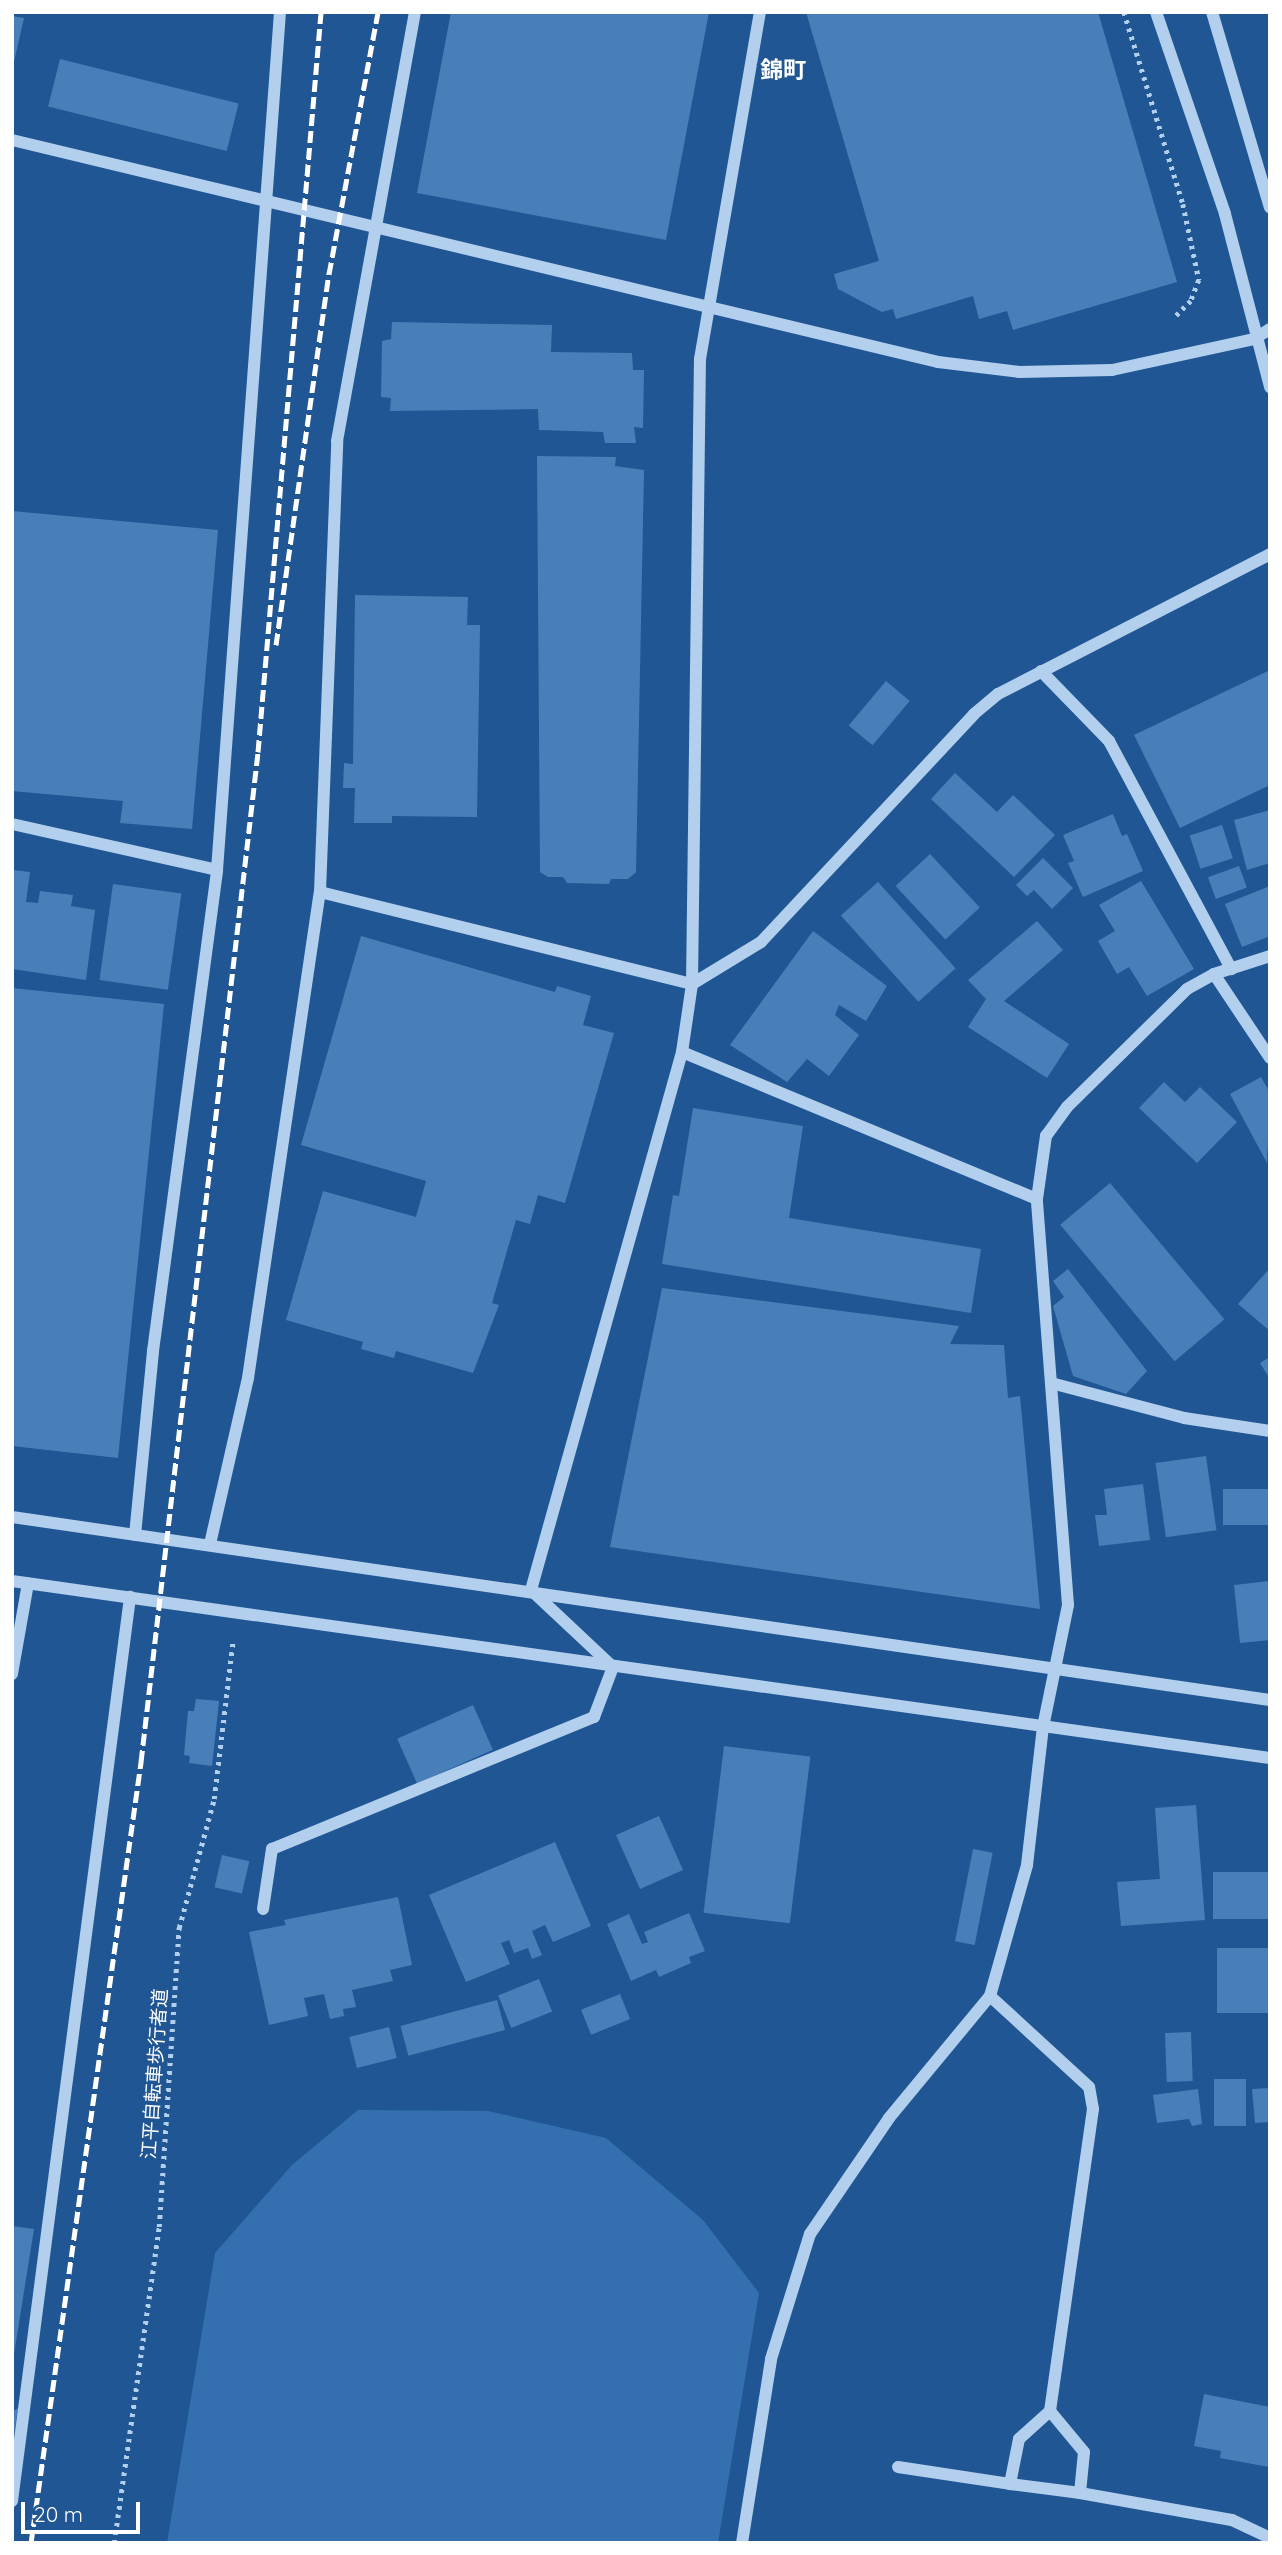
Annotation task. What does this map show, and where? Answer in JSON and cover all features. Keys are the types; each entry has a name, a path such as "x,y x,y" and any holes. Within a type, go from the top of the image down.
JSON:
{"street":[{"path":"135,1535 153,1351 217,870 280,12"},
{"path":"210,1544 248,1378 320,892 337,441 373,226 415,12"},
{"path":"531,1590 682,1052 692,984 700,359 706,308 760,12"},
{"path":"1156,12 1225,214 1254,339 1270,387"},
{"path":"1212,12 1270,208"},
{"path":"12,139 266,197 706,308 937,362 1019,372 1112,370 1254,339 1270,328"},
{"path":"320,892 692,984 761,943 974,714 1041,671 1270,554"},
{"path":"1041,671 1109,741 1231,969"},
{"path":"12,824 217,870"},
{"path":"742,2543 771,2359 810,2234 889,2118 990,1996 1027,1865 1043,1727 1068,1605 1037,1199 1046,1136 1067,1107 1186,989 1214,974 1270,956"},
{"path":"1214,974 1270,1058"},
{"path":"682,1052 1037,1199"},
{"path":"1051,1383 1184,1418 1270,1431"},
{"path":"12,1517 531,1590 1270,1700"},
{"path":"12,1581 1270,1758"},
{"path":"12,1674 28,1583"},
{"path":"531,1590 613,1667"},
{"path":"12,2501 130,1597"},
{"path":"262,1909 272,1849 594,1717 613,1667"},
{"path":"990,1996 1089,2087 1093,2109 1050,2411 1019,2439 1010,2483"},
{"path":"1050,2411 1084,2452 1080,2493"},
{"path":"898,2467 1080,2493 1232,2520 1270,2538"}],"path":[{"path":"1124,12 1183,204 1199,281 1191,301 1173,319"},
{"name":"江平自転車歩行者道","path":"114,2543 159,2227 179,1928 214,1799 236,1611"}],"shaded area":[{"path":"358,2110 488,2111 606,2138 703,2220 759,2293 718,2543 167,2543 215,2253 292,2165"}],"building":[{"path":"451,12 709,12 666,240 417,193"},
{"path":"806,12 1098,12 1177,282 1013,330 1007,311 979,319 973,296 896,319 893,309 882,312 838,289 834,274 879,261"},
{"path":"12,16 24,18 13,66 12,65"},
{"path":"60,59 239,104 227,151 48,107"},
{"path":"392,322 552,325 551,352 632,353 633,370 644,370 643,428 634,427 636,443 605,443 603,432 539,430 538,409 390,411 391,398 381,397 382,341 391,339"},
{"path":"537,456 616,457 615,466 644,470 636,872 628,879 611,879 609,884 567,883 563,877 548,877 540,872"},
{"path":"12,511 218,530 192,829 120,823 123,801 12,791"},
{"path":"355,595 468,597 467,625 480,625 477,817 392,816 392,823 354,823 355,788 343,788 344,763 353,764"},
{"path":"1270,670 1270,785 1180,828 1134,735"},
{"path":"886,681 910,701 872,745 849,725"},
{"path":"955,773 997,812 1013,795 1055,835 1014,877 931,799"},
{"path":"1270,810 1270,863 1247,870 1234,820"},
{"path":"1113,814 1122,836 1127,834 1143,871 1083,897 1068,863 1074,861 1063,835"},
{"path":"1222,825 1233,858 1200,869 1190,836"},
{"path":"930,854 980,907 945,939 896,886"},
{"path":"1043,858 1073,888 1052,909 1034,890 1027,896 1016,885"},
{"path":"1239,866 1247,888 1216,899 1208,877"},
{"path":"12,870 30,872 26,902 38,903 40,891 73,895 71,906 95,910 86,980 12,969"},
{"path":"1141,881 1194,969 1147,996 1129,967 1117,974 1098,941 1115,931 1099,905"},
{"path":"878,882 956,968 918,1002 841,915"},
{"path":"113,884 181,894 168,990 100,980"},
{"path":"1270,886 1270,936 1242,947 1225,904"},
{"path":"1037,921 1063,950 1004,1001 1069,1044 1047,1078 968,1027 986,999 968,980"},
{"path":"813,931 887,986 866,1021 839,1005 835,1015 859,1035 829,1076 807,1059 787,1082 730,1045"},
{"path":"361,936 555,992 557,986 591,996 583,1025 614,1033 565,1203 538,1195 530,1224 516,1220 492,1303 499,1305 473,1373 396,1351 394,1358 361,1349 363,1342 286,1320 323,1191 416,1217 426,1181 301,1145"},
{"path":"12,988 164,1004 118,1458 12,1446"},
{"path":"1261,1077 1270,1093 1267,1163 1230,1094"},
{"path":"1164,1082 1185,1102 1200,1087 1237,1122 1197,1163 1139,1108"},
{"path":"693,1108 803,1126 789,1218 981,1249 971,1313 662,1264 673,1195 679,1196"},
{"path":"1110,1183 1224,1319 1175,1361 1060,1225"},
{"path":"1270,1268 1270,1331 1238,1304"},
{"path":"1068,1269 1147,1371 1126,1394 1073,1376 1053,1306 1064,1297 1053,1281"},
{"path":"662,1288 959,1326 950,1344 1004,1345 1008,1398 1020,1396 1040,1609 610,1547"},
{"path":"1270,1357 1270,1379 1260,1363"},
{"path":"1206,1456 1216,1530 1166,1537 1155,1463"},
{"path":"1143,1484 1150,1540 1099,1546 1095,1515 1107,1515 1104,1489"},
{"path":"1223,1489 1270,1489 1270,1525 1223,1525"},
{"path":"1270,1581 1270,1640 1240,1643 1234,1585"},
{"path":"196,1699 219,1701 212,1766 189,1763 190,1756 184,1755 188,1711 194,1711"},
{"path":"473,1705 493,1750 417,1784 397,1739"},
{"path":"724,1746 810,1757 790,1923 704,1913"},
{"path":"1196,1805 1205,1920 1121,1926 1117,1882 1160,1879 1155,1808"},
{"path":"659,1816 683,1870 640,1889 616,1835"},
{"path":"555,1842 591,1926 553,1942 545,1925 532,1931 542,1955 532,1959 528,1948 514,1953 509,1940 501,1943 510,1964 466,1982 429,1895"},
{"path":"973,1849 993,1853 975,1945 955,1941"},
{"path":"222,1855 249,1861 242,1893 215,1887"},
{"path":"1213,1872 1270,1872 1270,1919 1213,1919"},
{"path":"398,1897 412,1965 390,1970 393,1981 352,1990 356,2007 343,2009 344,2016 330,2019 324,1994 304,1998 308,2016 269,2025 249,1932 286,1925 284,1920"},
{"path":"689,1913 705,1951 689,1957 691,1963 659,1977 656,1970 631,1981 607,1924 629,1914 642,1944 648,1942 644,1932"},
{"path":"1217,1948 1270,1948 1270,2013 1217,2013"},
{"path":"539,1979 552,2011 511,2028 498,1995"},
{"path":"620,1994 630,2019 591,2035 581,2010"},
{"path":"497,2000 505,2030 408,2056 400,2026"},
{"path":"389,2027 397,2058 357,2068 349,2037"},
{"path":"1191,2032 1193,2081 1167,2082 1165,2033"},
{"path":"1214,2079 1246,2079 1246,2126 1214,2126"},
{"path":"1270,2088 1270,2122 1255,2123 1252,2089"},
{"path":"1198,2089 1202,2124 1192,2126 1189,2119 1157,2123 1153,2095"},
{"path":"12,2226 34,2229 14,2354 12,2354"},
{"path":"1204,2394 1270,2407 1269,2467 1220,2458 1221,2451 1194,2446"},
{"path":"18,2408 14,2434 12,2412"}],"railway":[{"path":"31,2543 141,1762 258,752 321,12"},
{"path":"276,645 329,274 378,12"}],"district":[{"name":"錦町","path":"783,70"}]}
